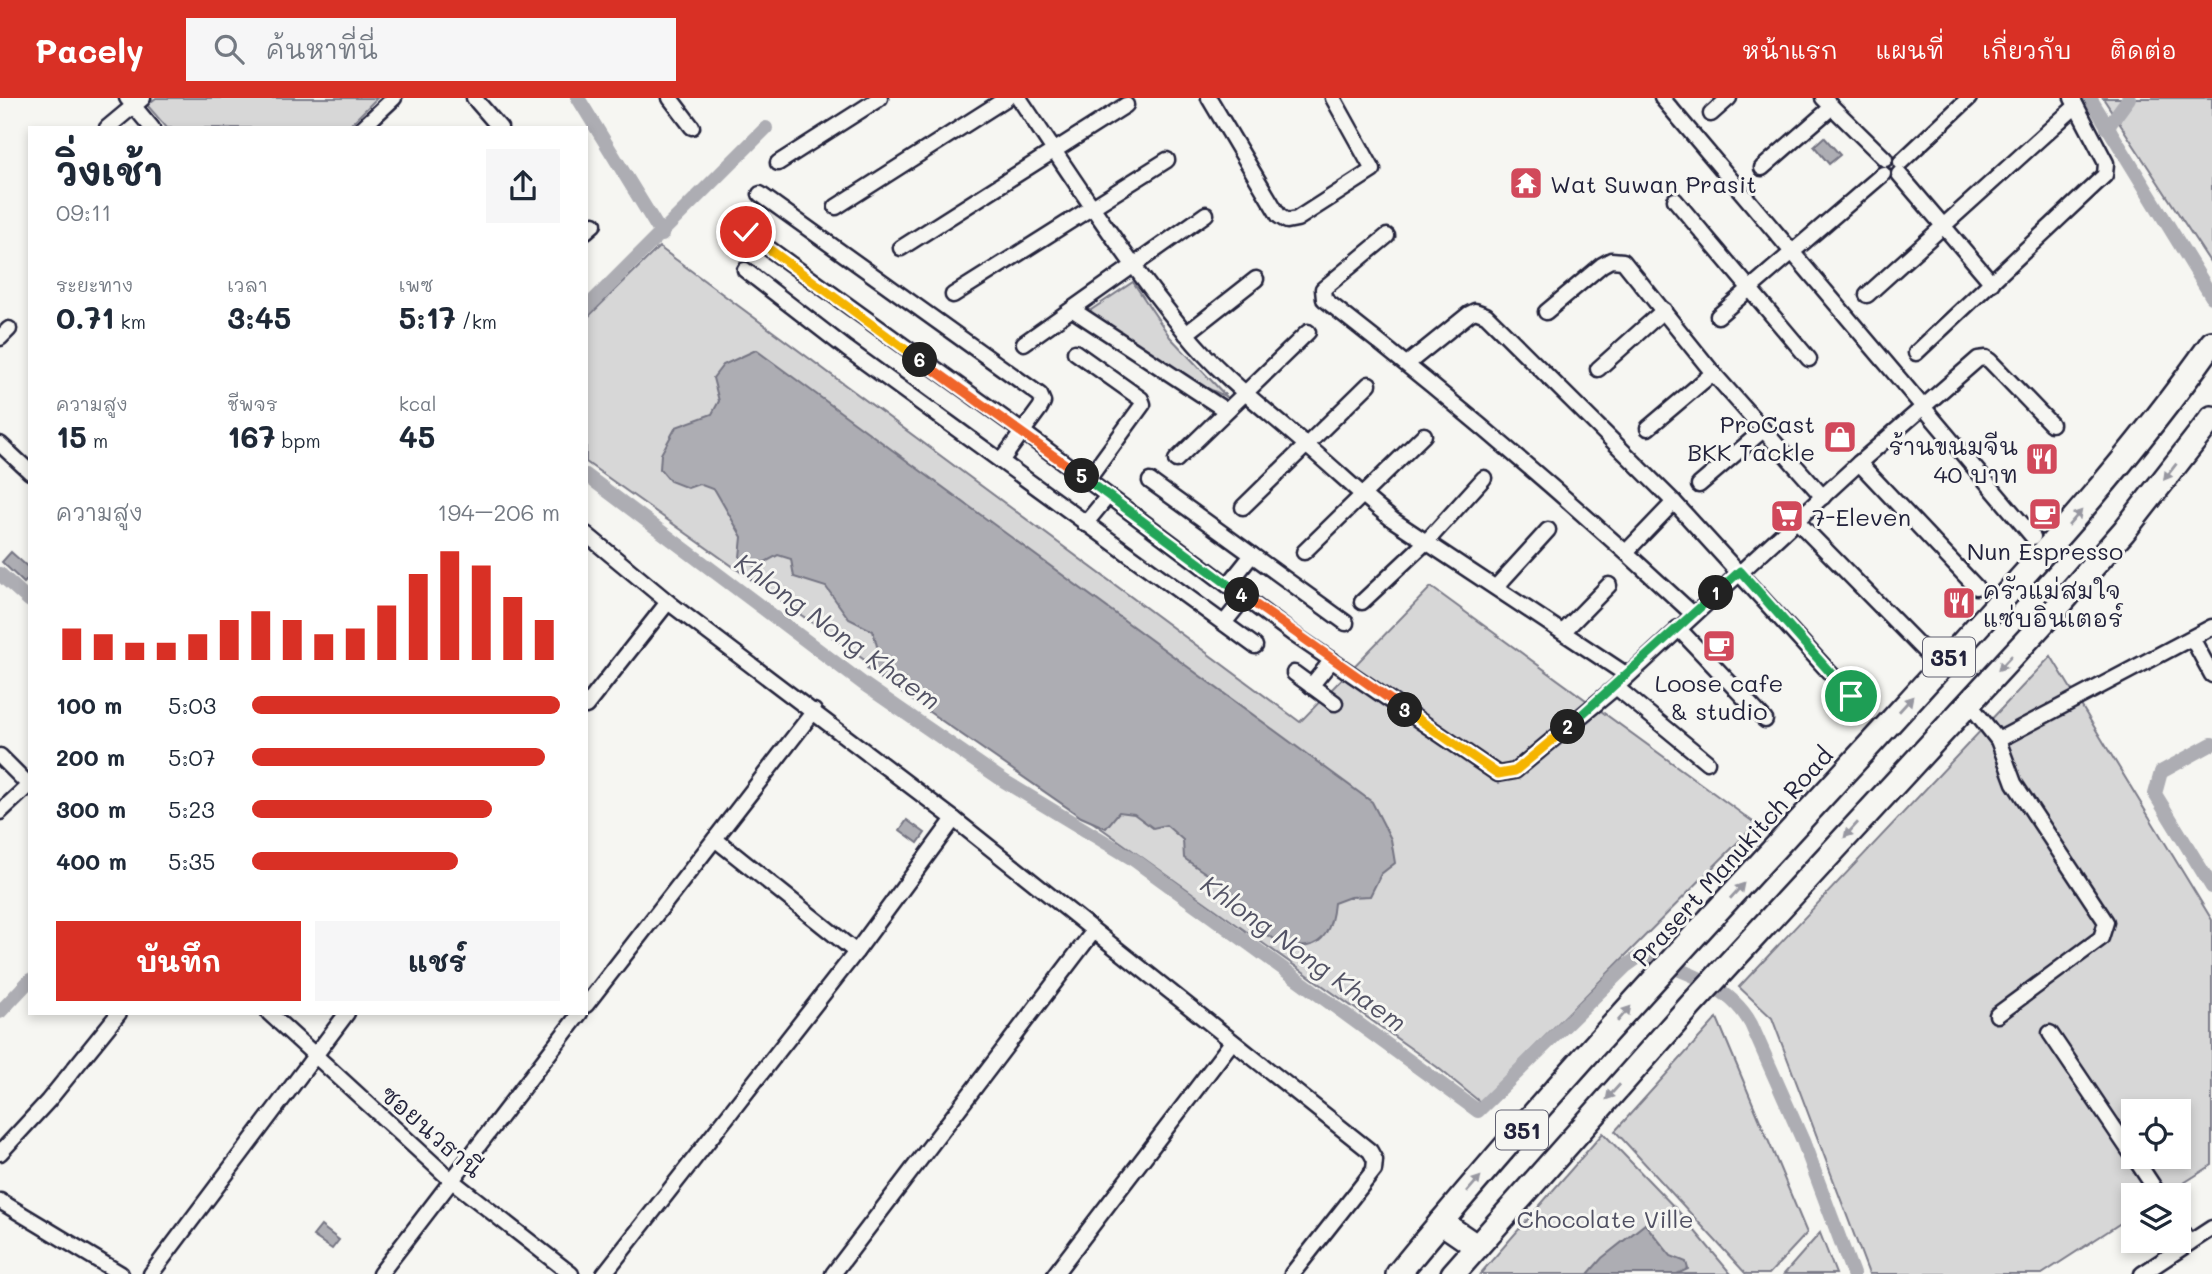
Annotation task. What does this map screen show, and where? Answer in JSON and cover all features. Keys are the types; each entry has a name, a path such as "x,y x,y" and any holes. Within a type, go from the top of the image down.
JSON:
{"main road":[{"name":"Prasert Manukitch Road","path":"1398,1274 1647,987 2084,507 2212,344"},
{"name":"351","path":"1453,1274 1691,1005 2124,531 2212,418"},
{"path":"1441,1222 1476,1246"}],"street":[{"path":"364,126 394,98"},
{"path":"474,98 498,126"},
{"path":"670,98 692,127"},
{"path":"778,163 880,98"},
{"path":"836,207 1007,98"},
{"path":"1019,98 1091,206 1186,334 1245,393 1307,445 1360,495 1627,675"},
{"path":"1209,98 1279,216 1287,221 1297,219 1373,170 1333,98"},
{"path":"1662,98 2033,537"},
{"path":"1711,114 1729,98"},
{"path":"1883,174 1891,177 1969,98"},
{"path":"109,126 135,100 151,126"},
{"path":"1762,168 1827,102 1885,159"},
{"path":"1867,295 2074,102 2106,163 2105,175 1916,353"},
{"path":"901,248 1126,105"},
{"path":"1885,159 1894,157 1944,226 1992,284"},
{"path":"1883,174 1881,169 1885,159"},
{"path":"953,295 1167,160"},
{"path":"1718,316 1883,174"},
{"path":"760,194 1040,395 1043,402 1041,408 1001,461"},
{"path":"1675,200 1809,359"},
{"path":"1024,343 1135,267 1206,214"},
{"path":"746,232 1332,660 1498,774 1506,775 1515,771 1616,687 1859,463 1972,364 1986,358 2051,424"},
{"path":"1387,236 1323,289 1322,294 1626,552 1693,614"},
{"path":"1546,312 1602,265 1617,260 1623,261 1762,431 1823,497"},
{"path":"746,270 847,349 1255,646"},
{"path":"1186,334 1256,279"},
{"path":"1073,310 1225,410"},
{"path":"1598,369 1664,310"},
{"path":"1407,364 1469,314 1480,311 1674,502 1740,571 1851,696"},
{"path":"1176,460 1308,332"},
{"path":"1075,352 1143,404 1087,481"},
{"path":"1648,428 1713,373"},
{"path":"1243,507 1368,384"},
{"path":"1699,485 1762,431"},
{"path":"1304,552 1423,435"},
{"path":"0,444 28,470"},
{"path":"1859,463 1976,587"},
{"path":"1362,602 1427,541 1484,478"},
{"path":"1150,481 1346,623"},
{"path":"1085,524 1108,496"},
{"path":"1626,552 1674,502"},
{"path":"1797,521 1940,667"},
{"path":"1496,587 1548,530"},
{"path":"588,536 667,602 954,819 1370,1152 1375,1160 1374,1170 1292,1274"},
{"path":"1228,584 1252,555"},
{"path":"1564,631 1609,585"},
{"path":"1224,623 1245,597"},
{"path":"588,703 667,602"},
{"path":"1998,740 2212,627"},
{"path":"1678,628 1765,720"},
{"path":"2192,638 2212,675"},
{"path":"1311,686 1332,660"},
{"path":"1294,673 1335,703"},
{"path":"1616,687 1707,762"},
{"path":"1968,702 1998,740 2014,783 2106,922 2101,938 1997,1015"},
{"path":"588,1002 814,711"},
{"path":"0,756 28,784"},
{"path":"0,812 28,786"},
{"path":"604,1274 856,952 954,819"},
{"path":"715,839 856,952"},
{"path":"833,1274 1093,932"},
{"path":"0,1153 48,1101 117,1015"},
{"name":"ซอยนวธานี","path":"271,1015 451,1180 571,1274"},
{"path":"151,1274 345,1015"},
{"path":"380,1274 578,1015"},
{"path":"2050,1033 2121,1138"},
{"path":"1055,1274 1232,1042"},
{"path":"0,1201 121,1274"},
{"path":"2191,1242 2212,1228"},
{"path":"2142,1274 2174,1253"}],"green space":[{"path":"156,98 377,98 349,126 165,126 147,105"},
{"path":"2103,98 2212,98 2212,265"},
{"path":"659,247 1300,722 1431,587 1756,824 1480,1102 1437,1067 588,463 588,317"},
{"path":"1133,282 1170,337 1227,397 1196,383 1085,314"},
{"path":"2051,656 2212,920 2212,1165 2184,1183 2121,1183 2121,1223 2042,1274 1869,1274 1772,1018 1739,987"},
{"path":"1717,1018 1807,1233 1769,1274 1746,1274 1615,1131"},
{"name":"Chocolate Ville","path":"1603,1133 1679,1212 1731,1274 1480,1274"},
{"path":"1820,1233 1836,1274 1784,1274"}],"shaded area":[{"path":"1824,137 1840,155 1829,164 1814,146"},
{"path":"756,350 1372,802 1391,839 1395,863 1381,874 1370,896 1350,897 1334,903 1331,922 1325,935 1317,943 1296,946 1269,937 1255,929 1243,904 1235,895 1184,858 1183,840 1166,825 1153,828 1134,814 1119,812 1106,828 1081,817 867,669 878,650 873,631 849,619 826,587 794,577 791,559 778,555 756,567 740,557 742,537 715,490 699,484 688,488 670,481 660,469 661,454 676,427 712,414 719,401 713,378 723,365"},
{"path":"11,552 28,567 28,579 24,583 2,562"},
{"path":"907,820 925,833 918,843 900,830"},
{"path":"1645,1224 1671,1256 1686,1262 1688,1269 1677,1274 1588,1274 1602,1258"},
{"path":"321,1226 339,1240 332,1249 313,1236"}],"waterway":[{"path":"578,98 662,235"},
{"path":"2090,98 2212,297"},
{"path":"2107,128 2129,98"},
{"path":"588,306 766,128"},
{"name":"Khlong Nong Khaem","path":"588,477 865,685 1004,781 1133,859 1478,1111 1626,966 1640,956 1703,980 1730,998 1751,1024 1803,1141 1853,1274"},
{"path":"0,574 28,599"},
{"path":"2212,744 2161,772 2155,794 2212,887"},
{"path":"0,1012 28,982"}],"place":[{"name":"Wat Suwan Prasit","path":"1526,183"},
{"name":"ProCast BKK Tackle","path":"1840,437"},
{"name":"ร้านขนมจีน 40 บาท","path":"2042,459"},
{"name":"Nun Espresso","path":"2045,514"},
{"name":"7-Eleven","path":"1787,516"},
{"name":"ครัวแม่สมใจ แซ่บอินเตอร์","path":"1959,603"},
{"name":"Loose cafe & studio","path":"1719,646"}],"route":[{"path":"746,232 946,379 1023,432 1293,634 1498,774 1506,775 1515,771 1616,687 1740,571 1851,696"}]}
